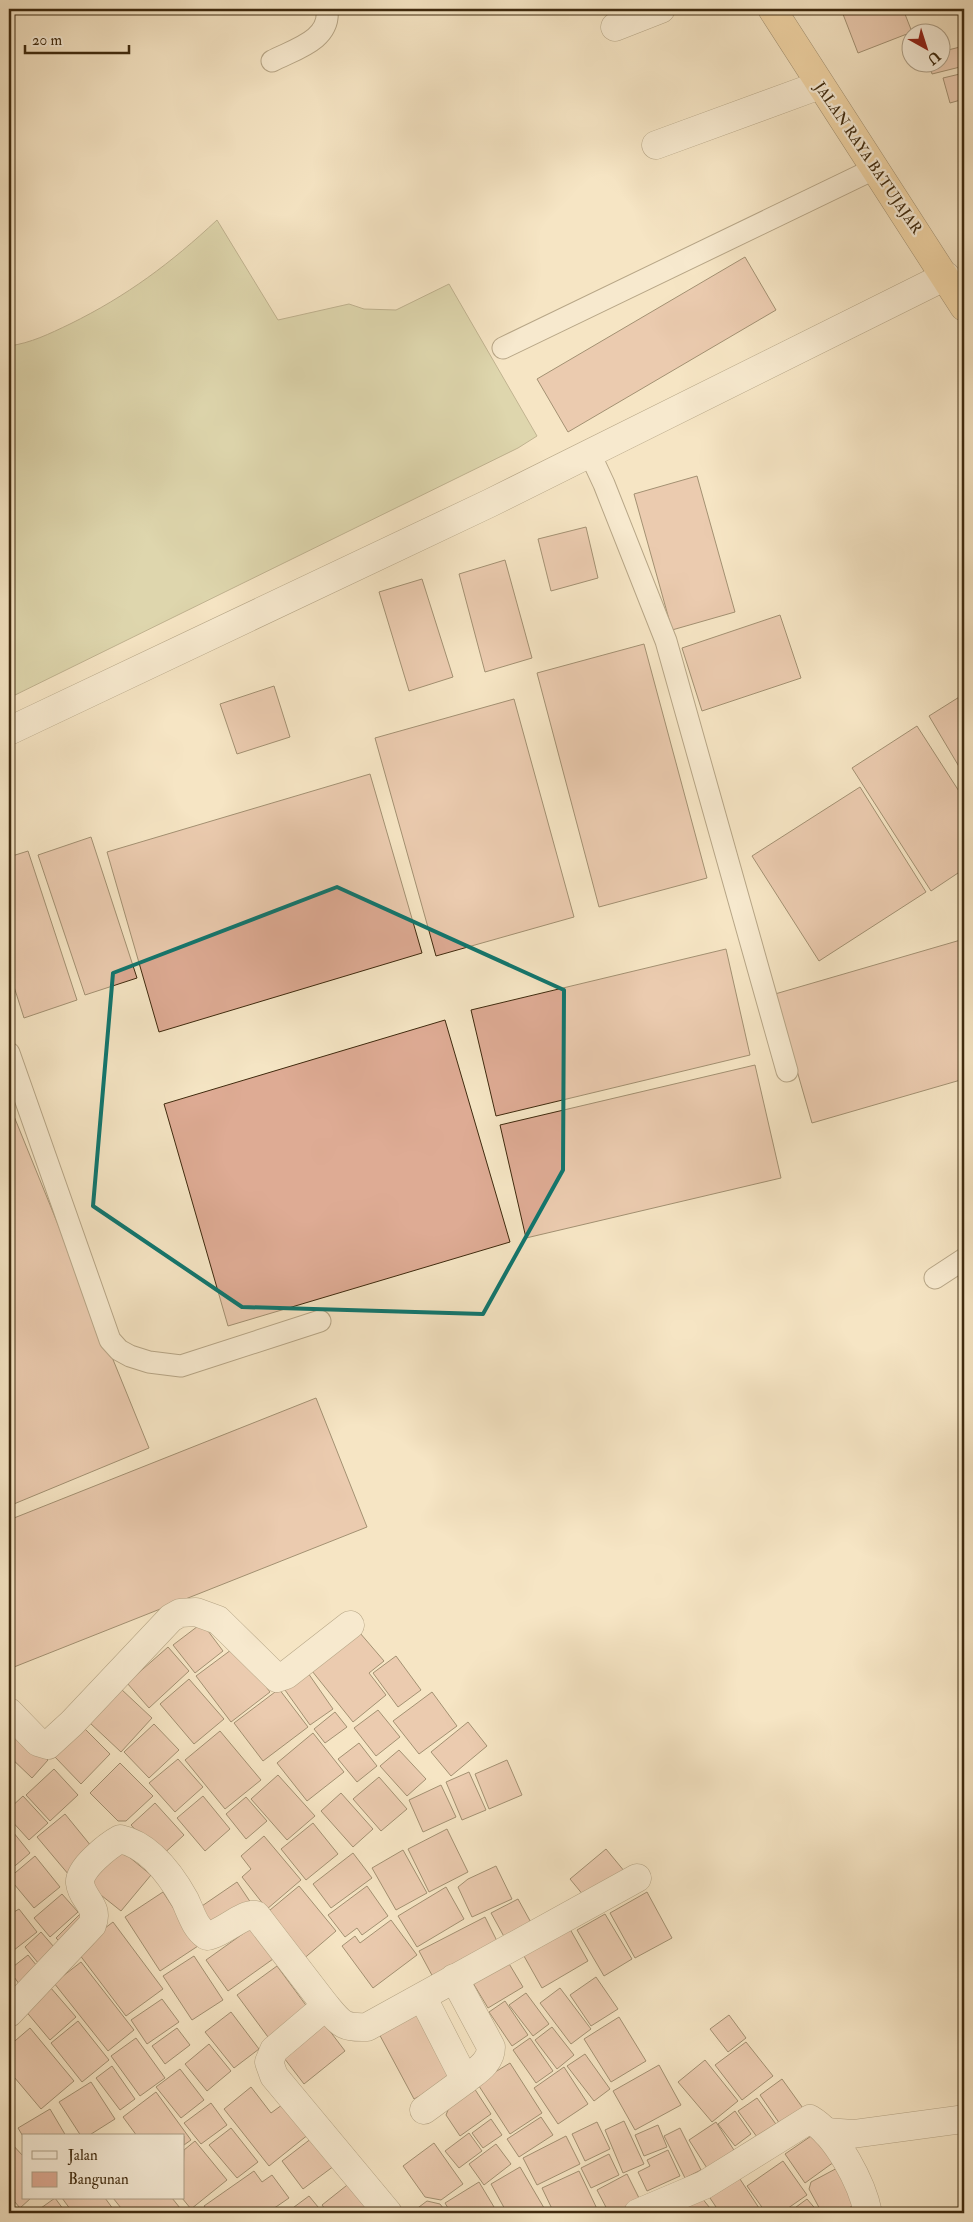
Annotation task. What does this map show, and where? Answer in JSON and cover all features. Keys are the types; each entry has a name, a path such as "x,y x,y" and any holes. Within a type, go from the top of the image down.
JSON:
{"highway":[{"name":"JALAN RAYA BATUJAJAR","path":"772,9 820,86 946,276 964,307"}],"street":[{"path":"615,27 661,9"},
{"path":"656,145 820,86"},
{"path":"9,731 472,512 946,276"},
{"path":"9,1712 38,1742 48,1745 172,1618 180,1613 196,1612 218,1620 277,1678 286,1675 350,1625"},
{"path":"9,2013 92,1925 96,1917 93,1906 82,1891 79,1882 82,1873 108,1845 120,1838 133,1842 162,1866 184,1899 200,1931 207,1936 217,1934 248,1915 256,1915 338,2021 350,2028 367,2027 423,1998 454,1978 637,1878"},
{"path":"424,2110 465,2080 486,2062 491,2055 491,2047 454,1978"},
{"path":"423,1998 465,2080"},
{"path":"326,2006 274,2050 269,2062 274,2076 388,2213"},
{"path":"826,2132 853,2134 964,2118"},
{"path":"638,2213 704,2185 774,2143 808,2119 813,2120 826,2132 849,2164 866,2202 868,2213"}],"lane":[{"path":"272,61 316,39 326,26 327,9"},
{"path":"503,348 876,168"},
{"path":"590,454 604,484 666,641 787,1071"},
{"path":"9,1053 110,1340 119,1350 149,1362 181,1366 320,1321"},
{"path":"935,1278 964,1259"}],"highlighted area":[{"path":"337,887 564,990 563,1170 483,1314 242,1307 93,1206 113,973"}],"green space":[{"path":"217,220 278,320 349,304 364,309 396,310 449,284 537,436 518,448 9,698 9,346 25,343 47,335 111,302 148,278"}],"building":[{"path":"841,9 903,9 908,22 900,22 900,37 858,53"},
{"path":"964,46 964,66 950,70 950,50"},
{"path":"964,73 964,99 950,103 943,78"},
{"path":"745,257 776,310 568,432 537,379"},
{"path":"697,476 735,612 672,630 634,494"},
{"path":"586,527 598,578 551,591 538,539"},
{"path":"505,560 532,658 485,672 459,574"},
{"path":"422,579 453,677 409,691 379,592"},
{"path":"780,615 801,678 702,711 682,648"},
{"path":"644,644 707,878 599,907 537,673"},
{"path":"274,686 290,737 237,754 220,704"},
{"path":"964,694 964,775 929,716"},
{"path":"514,699 574,917 436,956 375,738"},
{"path":"917,726 964,799 964,869 931,891 852,768"},
{"path":"370,774 422,953 159,1032 107,852"},
{"path":"860,787 926,892 819,961 752,856"},
{"path":"91,837 137,978 85,995 38,855"},
{"path":"28,851 77,1000 24,1018 9,971 9,857"},
{"path":"964,939 964,1079 812,1123 775,994"},
{"path":"726,949 750,1055 496,1116 471,1010"},
{"path":"445,1020 510,1242 228,1326 164,1104"},
{"path":"755,1065 781,1178 526,1238 500,1125"},
{"path":"9,1104 149,1448 9,1506"},
{"path":"316,1398 367,1527 9,1669 9,1520"},
{"path":"202,1623 223,1651 195,1673 173,1645"},
{"path":"360,1633 384,1661 369,1673 386,1695 353,1722 312,1671"},
{"path":"168,1647 189,1671 149,1708 127,1683"},
{"path":"235,1647 270,1692 231,1722 196,1676"},
{"path":"396,1656 421,1690 398,1707 373,1673"},
{"path":"308,1673 333,1709 310,1725 285,1690"},
{"path":"189,1679 224,1719 194,1744 160,1704"},
{"path":"121,1689 152,1718 121,1752 90,1723"},
{"path":"279,1689 308,1727 263,1761 234,1723"},
{"path":"432,1692 457,1726 419,1754 393,1721"},
{"path":"378,1710 400,1737 376,1756 354,1728"},
{"path":"335,1712 347,1727 325,1743 314,1729"},
{"path":"468,1722 487,1746 451,1776 431,1752"},
{"path":"154,1724 179,1750 149,1778 124,1752"},
{"path":"84,1728 110,1754 81,1784 55,1757"},
{"path":"220,1731 261,1780 225,1809 185,1760"},
{"path":"19,1732 48,1760 32,1778 9,1756 9,1743"},
{"path":"313,1733 344,1772 307,1801 277,1763"},
{"path":"359,1743 377,1766 357,1782 338,1759"},
{"path":"399,1750 426,1779 407,1796 380,1766"},
{"path":"178,1759 203,1787 175,1812 149,1783"},
{"path":"507,1760 522,1795 489,1809 475,1774"},
{"path":"120,1763 153,1796 126,1821 118,1821 90,1793"},
{"path":"54,1769 78,1795 50,1821 26,1795"},
{"path":"469,1772 486,1810 462,1820 446,1782"},
{"path":"278,1775 315,1816 287,1840 251,1799"},
{"path":"379,1777 407,1809 381,1831 353,1799"},
{"path":"441,1785 456,1817 423,1832 409,1800"},
{"path":"341,1793 373,1829 353,1847 321,1811"},
{"path":"23,1796 48,1823 29,1840 9,1818 9,1809"},
{"path":"203,1796 230,1829 205,1851 177,1818"},
{"path":"246,1797 267,1821 246,1839 226,1814"},
{"path":"155,1803 184,1835 160,1857 131,1825"},
{"path":"65,1814 96,1852 69,1875 37,1837"},
{"path":"313,1823 338,1854 306,1880 281,1849"},
{"path":"9,1827 30,1853 9,1871"},
{"path":"447,1829 468,1872 429,1892 408,1849"},
{"path":"264,1836 301,1880 267,1909 242,1877 251,1869 241,1856"},
{"path":"117,1847 151,1875 121,1911 87,1884"},
{"path":"606,1849 625,1872 589,1902 570,1879"},
{"path":"403,1850 427,1893 396,1910 372,1868"},
{"path":"353,1853 372,1878 331,1908 313,1884"},
{"path":"35,1856 60,1887 34,1908 9,1878"},
{"path":"496,1866 512,1899 472,1917 458,1887 468,1879"},
{"path":"237,1882 253,1906 214,1933 199,1908"},
{"path":"299,1886 336,1931 301,1961 264,1915"},
{"path":"367,1886 388,1916 362,1935 357,1928 345,1937 328,1915"},
{"path":"446,1887 464,1919 417,1947 398,1916"},
{"path":"163,1892 198,1946 160,1971 125,1917"},
{"path":"647,1892 672,1938 635,1958 610,1913"},
{"path":"62,1894 78,1912 50,1937 34,1918"},
{"path":"518,1899 534,1928 507,1942 491,1913"},
{"path":"19,1909 37,1932 9,1954 9,1915"},
{"path":"82,1912 91,1922 65,1947 56,1938"},
{"path":"605,1914 632,1959 604,1976 577,1930"},
{"path":"485,1917 499,1945 434,1979 419,1951"},
{"path":"391,1920 417,1955 373,1988 342,1946 355,1936 360,1943"},
{"path":"113,1922 163,1989 126,2016 76,1950"},
{"path":"566,1922 588,1961 542,1988 520,1949"},
{"path":"251,1928 273,1959 228,1991 206,1960"},
{"path":"41,1932 60,1954 43,1969 25,1947"},
{"path":"28,1955 42,1972 22,1988 9,1970"},
{"path":"194,1956 223,2000 192,2020 163,1976"},
{"path":"505,1957 523,1987 488,2008 470,1978"},
{"path":"81,1962 134,2030 108,2051 54,1983"},
{"path":"277,1966 308,2008 268,2037 237,1995"},
{"path":"596,1977 618,2009 591,2026 570,1995"},
{"path":"50,1987 76,2017 50,2040 24,2009"},
{"path":"560,1988 591,2029 571,2044 540,2003"},
{"path":"526,1993 549,2024 533,2036 509,2005"},
{"path":"162,1999 179,2022 147,2044 131,2020"},
{"path":"505,2001 528,2035 512,2046 489,2012"},
{"path":"421,2007 457,2076 414,2099 377,2030"},
{"path":"231,2012 259,2049 234,2068 205,2032"},
{"path":"729,2015 746,2038 728,2052 710,2029"},
{"path":"619,2017 646,2061 611,2082 584,2039"},
{"path":"78,2021 109,2060 82,2082 51,2043"},
{"path":"323,2022 345,2051 304,2084 281,2054"},
{"path":"552,2027 574,2055 557,2069 535,2040"},
{"path":"30,2028 74,2081 41,2109 9,2071 9,2046"},
{"path":"177,2028 190,2045 165,2064 152,2046"},
{"path":"136,2038 165,2078 140,2096 111,2056"},
{"path":"530,2038 553,2071 536,2083 513,2050"},
{"path":"746,2042 773,2076 742,2100 715,2065"},
{"path":"209,2044 231,2071 207,2091 185,2064"},
{"path":"585,2054 610,2089 594,2101 567,2066"},
{"path":"705,2060 738,2101 712,2122 678,2082"},
{"path":"510,2063 542,2113 510,2134 477,2083"},
{"path":"659,2065 681,2105 635,2130 613,2091"},
{"path":"112,2066 135,2099 120,2110 96,2078"},
{"path":"564,2067 588,2104 558,2124 534,2088"},
{"path":"180,2069 204,2100 181,2118 156,2087"},
{"path":"782,2079 805,2111 782,2127 760,2095"},
{"path":"91,2082 115,2119 91,2134 80,2134 59,2102"},
{"path":"251,2087 271,2113 290,2099 314,2130 269,2166 224,2109"},
{"path":"474,2088 491,2114 460,2136 446,2115 450,2105"},
{"path":"156,2092 191,2140 185,2144 185,2134 136,2134 123,2117"},
{"path":"757,2098 778,2127 760,2141 738,2111"},
{"path":"211,2103 227,2125 201,2144 184,2123"},
{"path":"50,2109 65,2134 22,2135 18,2128"},
{"path":"735,2111 751,2134 735,2146 718,2124"},
{"path":"541,2117 553,2135 519,2157 507,2139"},
{"path":"491,2119 502,2135 483,2148 472,2133"},
{"path":"624,2121 644,2164 623,2173 605,2130"},
{"path":"597,2122 610,2149 585,2161 572,2134"},
{"path":"716,2122 739,2158 712,2176 689,2140"},
{"path":"658,2125 667,2147 644,2156 635,2135"},
{"path":"231,2128 258,2162 237,2178 209,2145"},
{"path":"680,2128 701,2170 685,2178 664,2136"},
{"path":"469,2133 482,2151 459,2168 445,2151"},
{"path":"814,2134 834,2162 805,2183 785,2154"},
{"path":"566,2136 580,2164 537,2185 523,2158"},
{"path":"312,2138 334,2166 303,2189 282,2161"},
{"path":"195,2141 227,2180 191,2209 184,2200 185,2149"},
{"path":"10,2142 22,2155 22,2200 29,2200 20,2208 9,2195"},
{"path":"434,2143 463,2184 441,2200 425,2197 403,2166"},
{"path":"496,2144 511,2164 484,2185 469,2164"},
{"path":"668,2150 680,2176 647,2191 638,2172 650,2166 647,2160"},
{"path":"609,2154 619,2175 591,2188 581,2168"},
{"path":"783,2161 807,2195 781,2213 766,2213 747,2186"},
{"path":"841,2166 860,2202 839,2213 822,2213 809,2189 811,2182"},
{"path":"520,2167 547,2213 507,2213 491,2184"},
{"path":"254,2171 262,2182 272,2175 289,2198 273,2209 277,2213 209,2213 204,2206"},
{"path":"579,2171 599,2213 554,2213 542,2188"},
{"path":"736,2173 759,2208 751,2213 720,2213 706,2192"},
{"path":"627,2174 641,2202 619,2213 609,2213 597,2190"},
{"path":"351,2182 376,2213 328,2213 322,2205"},
{"path":"479,2182 497,2212 451,2213 445,2203"},
{"path":"697,2192 714,2213 670,2213"},
{"path":"309,2196 323,2213 286,2213"},
{"path":"807,2199 819,2213 788,2213"},
{"path":"52,2200 56,2200 66,2213 34,2213"},
{"path":"63,2200 106,2200 116,2213 73,2213"},
{"path":"115,2200 174,2200 184,2213 125,2213"},
{"path":"427,2201 440,2204 447,2213 411,2213"}]}
